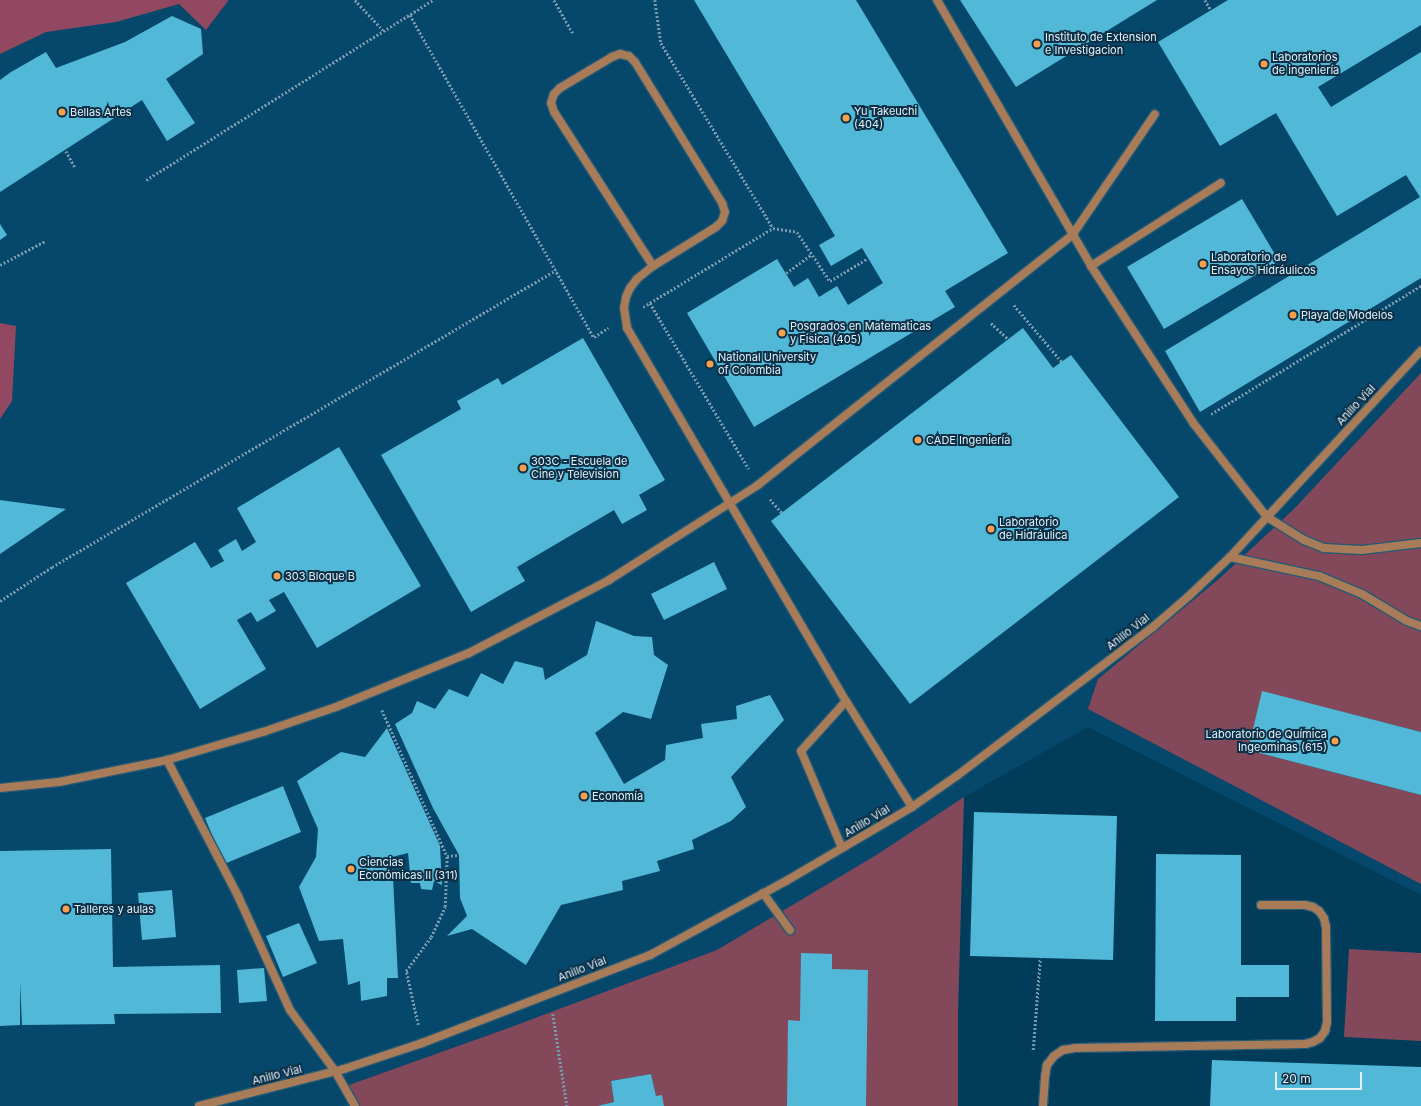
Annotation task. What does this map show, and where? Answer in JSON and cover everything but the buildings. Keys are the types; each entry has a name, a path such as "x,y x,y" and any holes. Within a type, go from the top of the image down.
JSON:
{"street":[{"path":"937,0 1091,266 1194,424 1267,517 1304,540 1324,548 1362,550 1421,543"},
{"path":"653,266 554,112 551,103 554,94 560,88 612,57 620,54 629,56 635,62 722,203 725,212 722,221 716,227 653,266 630,288 626,298 625,318 632,336 730,504 846,701 912,807"},
{"path":"0,788 59,782 167,760 263,732 374,693 469,653 609,580 758,485 1073,234 1155,114"},
{"path":"1091,266 1221,183"},
{"name":"Anillo Vial","path":"199,1106 218,1104 335,1071 422,1043 650,955 763,893 912,807 958,775 1153,627 1190,595 1230,557 1421,351"},
{"path":"1230,557 1319,576 1362,594 1407,621 1421,626"},
{"path":"842,848 801,751 846,701"},
{"path":"167,760 238,896 290,1010 335,1071 355,1106"},
{"path":"763,893 790,930"},
{"path":"1043,1106 1047,1066 1054,1056 1064,1050 1074,1048 1305,1044 1320,1038 1325,1030 1327,1022 1326,927 1324,918 1320,911 1309,906 1261,905"}],"path":[{"path":"355,0 383,30"},
{"path":"146,180 432,0"},
{"path":"554,0 574,35"},
{"path":"656,0 661,43 773,228"},
{"path":"1205,0 1211,10"},
{"path":"410,15 594,336 773,228 797,232 830,282 868,258"},
{"path":"66,151 75,167"},
{"path":"0,266 45,241"},
{"path":"786,273 812,254"},
{"path":"0,601 52,567 556,270"},
{"path":"1210,415 1421,286"},
{"path":"1002,291 1062,362"},
{"path":"650,302 758,485 782,513"},
{"path":"374,693 447,856 445,907 431,936 406,971 422,1043"},
{"path":"447,856 459,855"},
{"path":"1033,1053 1040,958"},
{"path":"550,993 567,1106"}],"shaded area":[{"name":"National University of Colombia","path":"0,0 1421,0 1421,895 1088,727 964,797 958,1013 958,1106 0,1106"},
{"path":"0,0 228,1 206,30 179,4 116,22 46,32 0,54"},
{"path":"0,323 16,326 12,401 0,419"},
{"path":"1421,373 1421,732 1263,692 1248,750 1421,795 1421,884 1088,709 1098,679 1220,578 1294,509"},
{"path":"964,797 958,1013 958,1106 664,1106 656,1096 651,1074 611,1081 614,1102 598,1106 354,1106 349,1085 503,1030 717,950 878,854"},
{"path":"1349,949 1421,953 1421,1041 1344,1037"}],"place":[{"name":"Instituto de Extension e Investigacion","path":"1037,44"},
{"name":"Laboratorios de ingeniería","path":"1264,64"},
{"name":"Bellas Artes","path":"62,112"},
{"name":"Yu Takeuchi (404)","path":"846,118"},
{"name":"Laboratorio de Ensayos Hidráulicos","path":"1203,264"},
{"name":"Playa de Modelos","path":"1293,315"},
{"name":"Posgrados en Matematicas y Fisica (405)","path":"782,333"},
{"name":"National University of Colombia","path":"710,364"},
{"name":"CADE Ingeniería","path":"918,440"},
{"name":"303C - Escuela de Cine y Television","path":"523,468"},
{"name":"Laboratorio de Hidráulica","path":"991,529"},
{"name":"303 Bloque B","path":"277,576"},
{"name":"Laboratorio de Química Ingeominas (615)","path":"1335,741"},
{"name":"Economía","path":"584,796"},
{"name":"Ciencias Económicas II (311)","path":"351,869"},
{"name":"Talleres y aulas","path":"66,909"}]}
